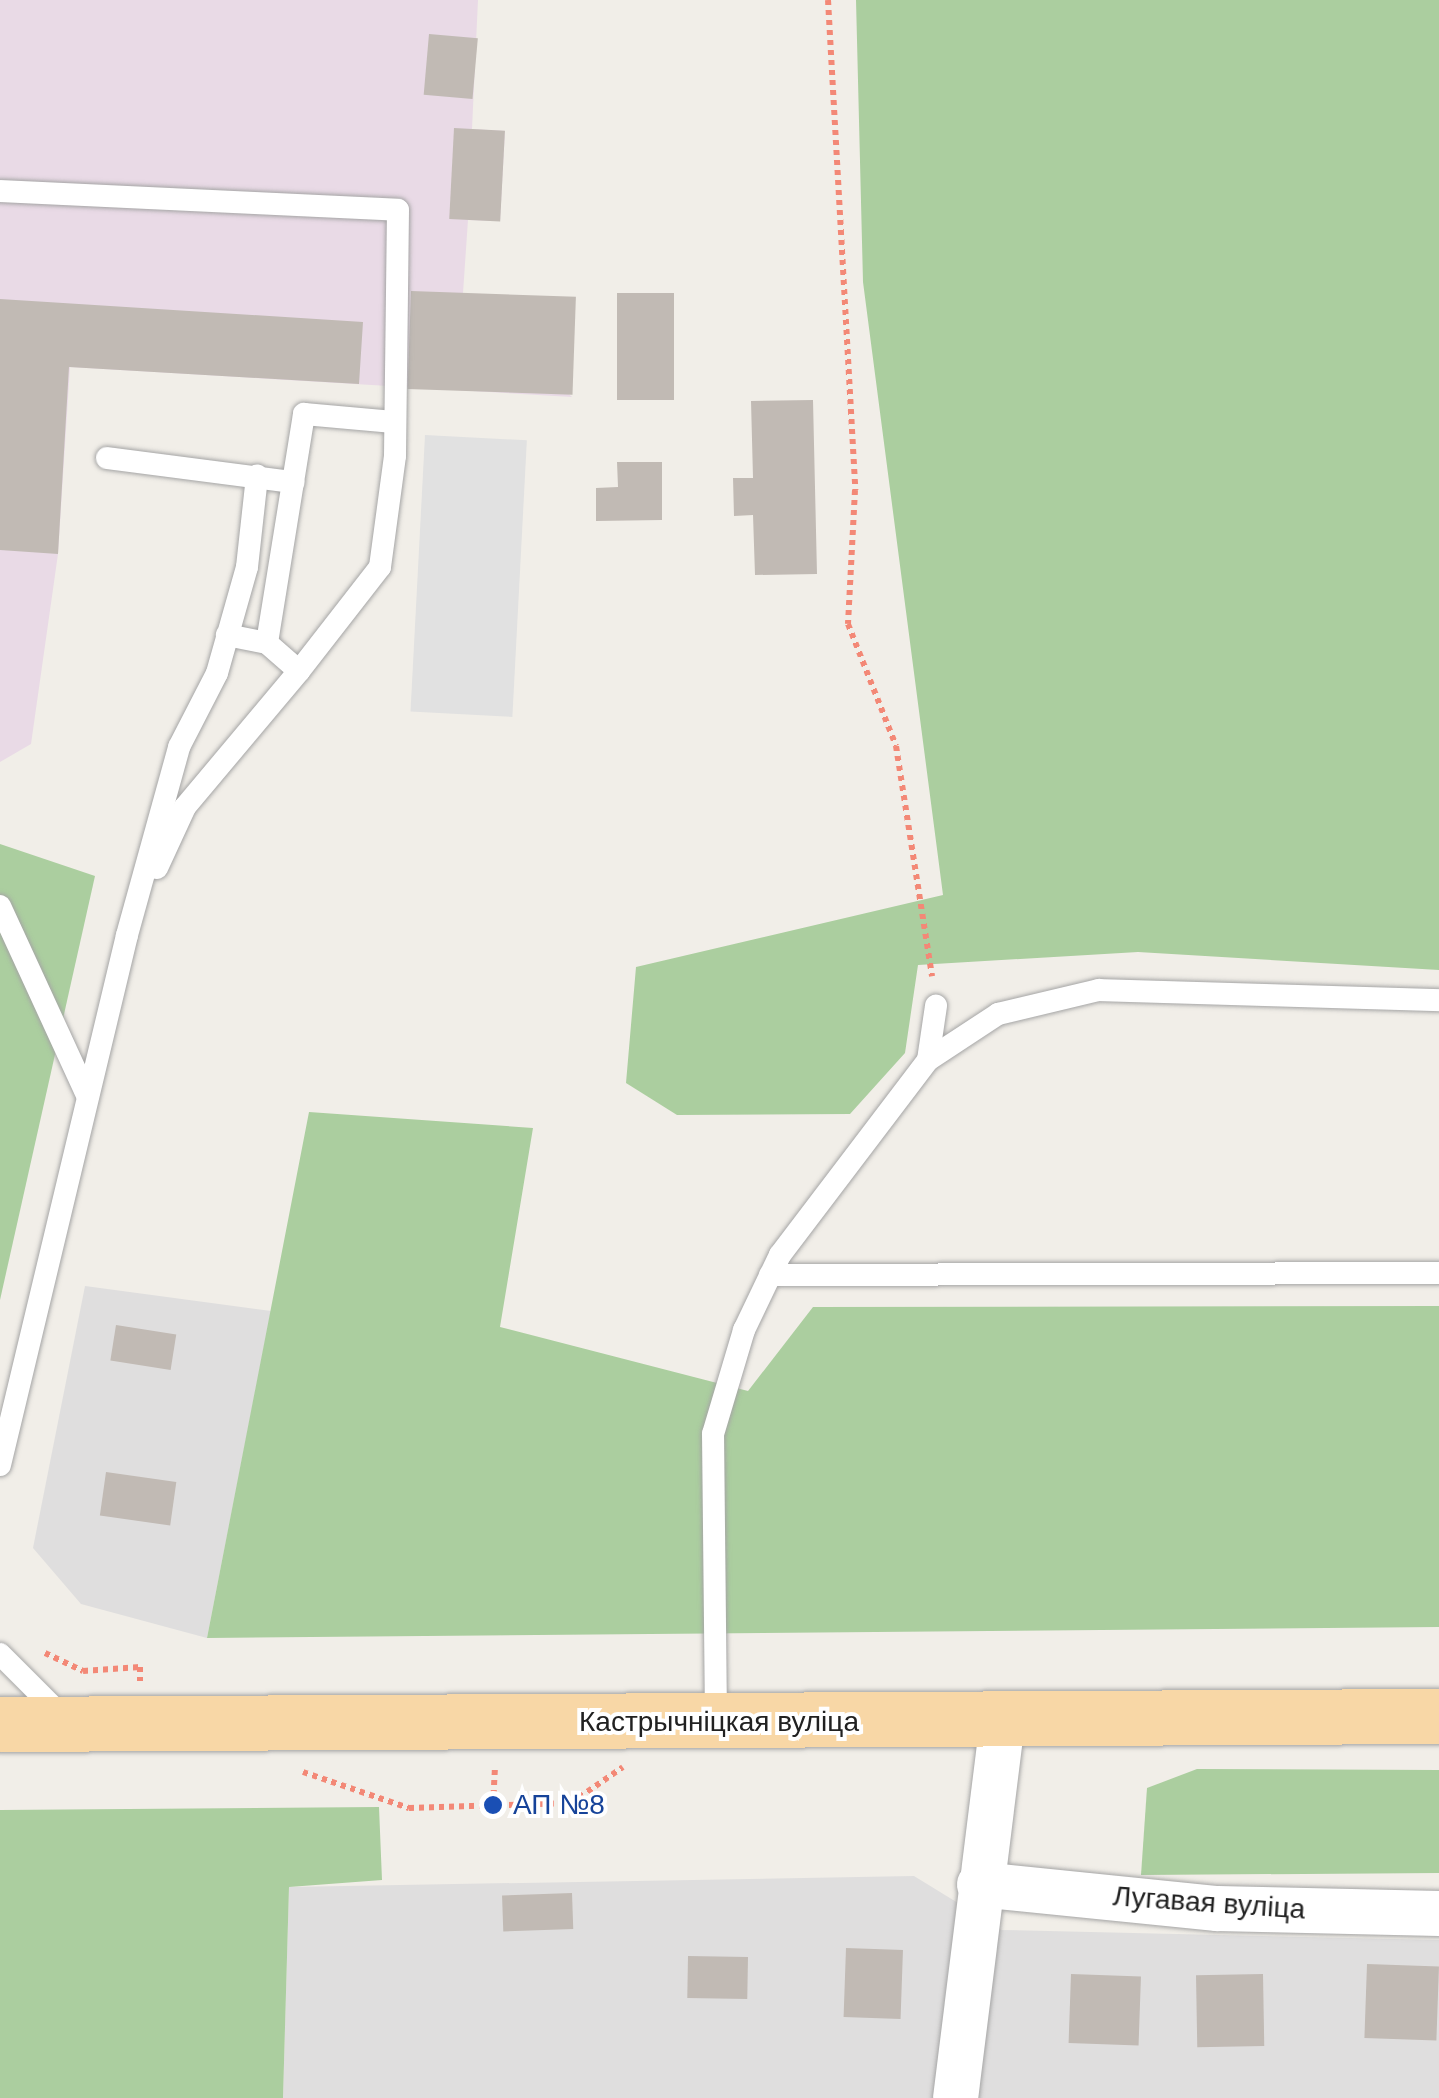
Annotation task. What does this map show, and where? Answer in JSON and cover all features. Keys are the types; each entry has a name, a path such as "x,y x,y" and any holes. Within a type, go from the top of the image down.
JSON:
{"main road":[{"name":"Кастрычніцкая вуліца","path":"0,1724 1439,1716"}],"street":[{"path":"955,2098 1002,1721"},
{"name":"Лугавая вуліца","path":"979,1884 1217,1908 1439,1913"}],"lane":[{"path":"0,191 398,210 394,422 380,566 299,671 185,807 127,936"},
{"path":"268,643 304,414 394,422"},
{"path":"107,458 293,482"},
{"path":"0,1465 127,936 179,747 228,636 257,476"},
{"path":"228,636 268,643 299,671"},
{"path":"0,906 88,1097"},
{"path":"716,1722 713,1434 770,1275 928,1060 998,1014 1098,990 1439,1000"},
{"path":"928,1060 936,1006"},
{"path":"770,1275 1439,1273"},
{"path":"0,1654 72,1724"}],"path":[{"path":"828,0 855,490 848,624 896,746 936,1006"},
{"path":"34,1644 82,1671 140,1667"},
{"path":"286,1772 409,1808 571,1803"}],"shaded area":[{"path":"0,0 478,0 472,129 505,131 500,221 468,220 463,293 572,397 70,367 58,554 31,744 0,762"},
{"path":"425,435 527,440 512,717 411,712"},
{"path":"85,1286 271,1311 207,1638 81,1604 33,1548"},
{"path":"914,1876 1002,1930 1439,1940 1439,2098 283,2098 289,1887"}],"green space":[{"path":"856,0 1439,0 1439,970 1138,952 918,965 905,1053 850,1114 677,1115 626,1083 636,967 943,895 863,282"},
{"path":"0,844 95,876 0,1300"},
{"path":"309,1112 533,1128 500,1327 748,1391 813,1307 1439,1306 1439,1627 207,1638"},
{"path":"1197,1769 1439,1770 1439,1873 1141,1875 1147,1788"},
{"path":"379,1807 382,1880 289,1887 283,2098 0,2098 0,1810"}],"building":[{"path":"429,34 478,38 472,99 424,95"},
{"path":"454,128 505,131 500,222 449,219"},
{"path":"411,291 576,297 572,395 408,389"},
{"path":"617,293 674,293 674,400 617,400"},
{"path":"0,299 363,322 359,384 69,367 58,554 0,550"},
{"path":"813,400 817,574 755,575 753,515 734,516 733,478 753,478 751,401"},
{"path":"617,462 662,462 662,520 596,521 596,488 618,487"},
{"path":"116,1325 176,1335 171,1370 110,1361"},
{"path":"106,1472 176,1482 170,1525 100,1516"},
{"path":"572,1893 573,1929 503,1931 502,1895"},
{"path":"846,1948 903,1950 901,2019 844,2017"},
{"path":"688,1956 748,1957 747,1999 687,1998"},
{"path":"1367,1964 1439,1967 1436,2040 1364,2038"},
{"path":"1071,1974 1141,1976 1139,2045 1069,2043"},
{"path":"1263,1974 1264,2046 1197,2047 1196,1975"}],"place":[{"name":"АП №8","path":"493,1805"}]}
